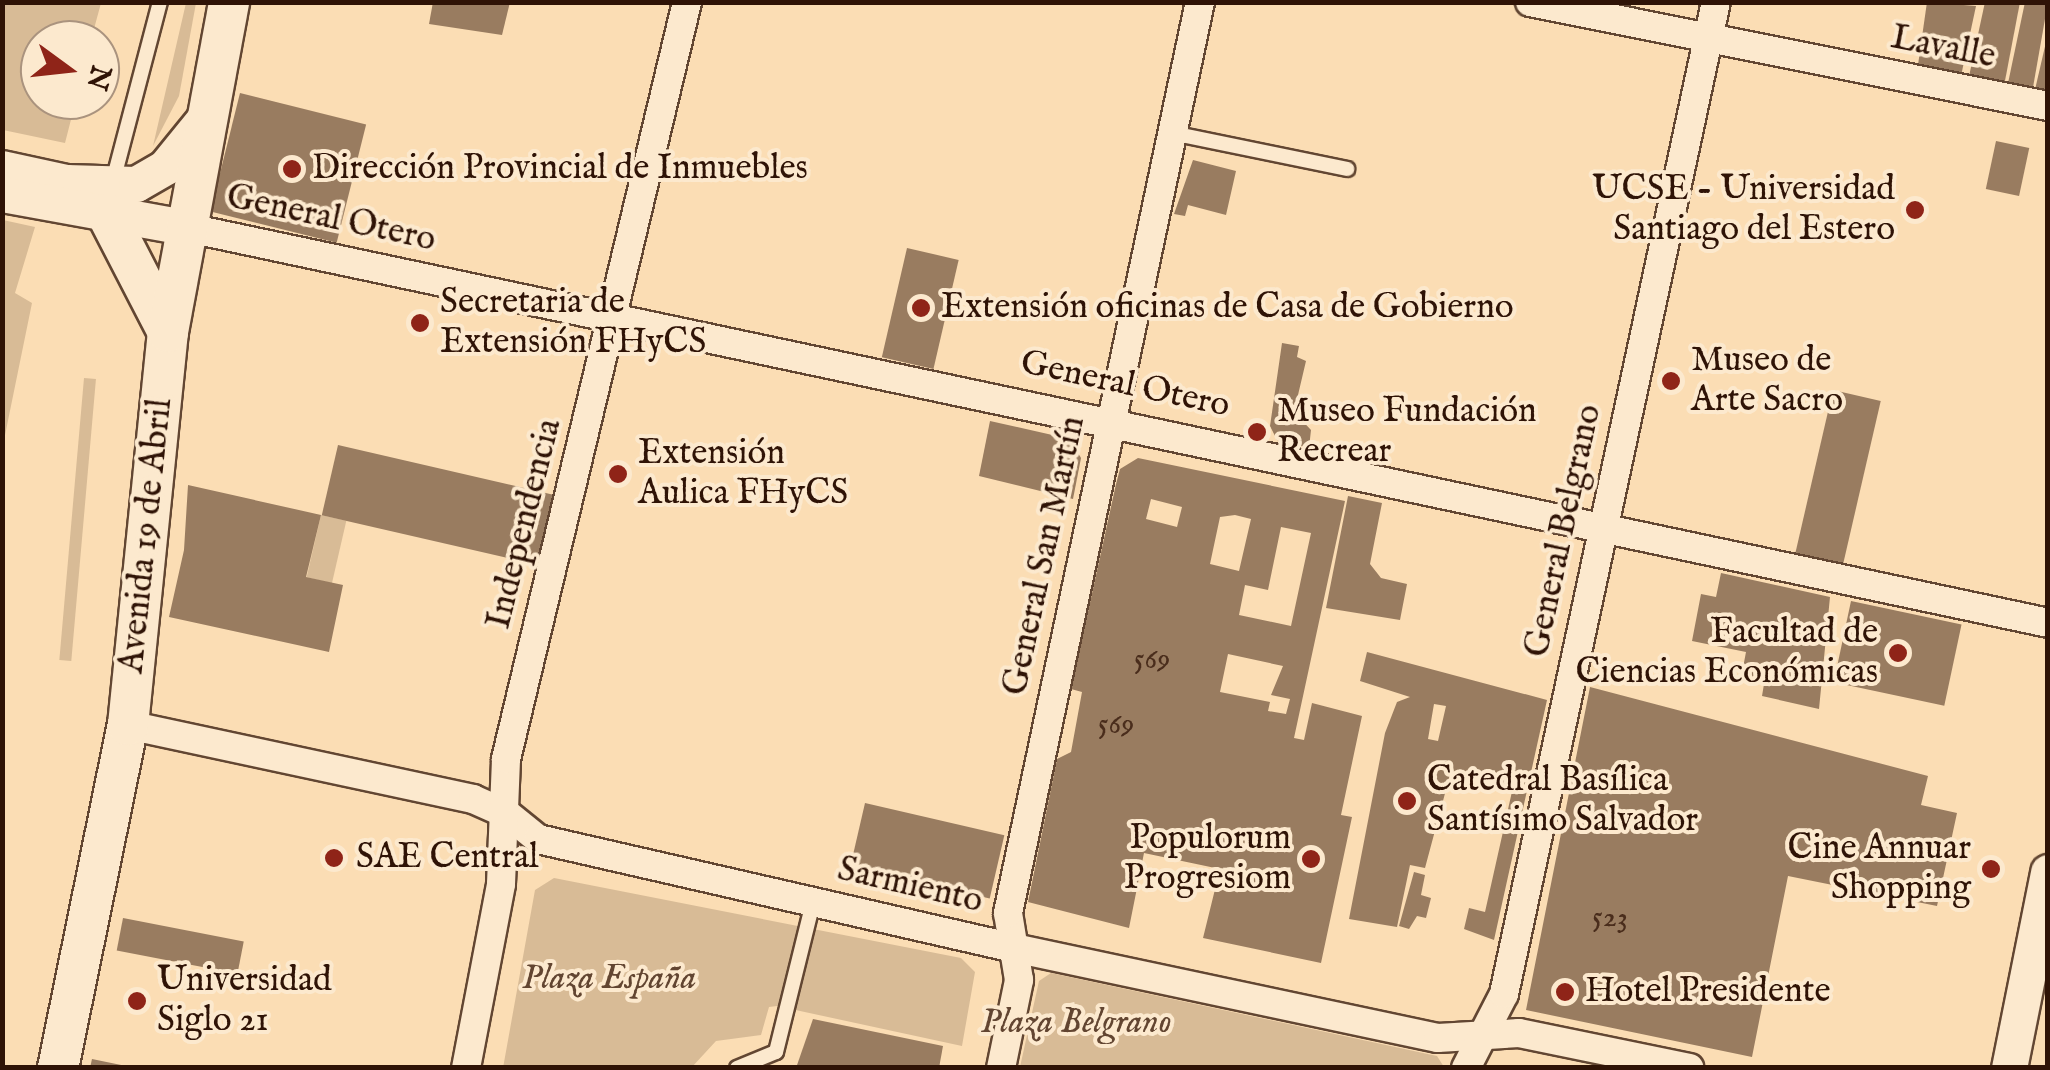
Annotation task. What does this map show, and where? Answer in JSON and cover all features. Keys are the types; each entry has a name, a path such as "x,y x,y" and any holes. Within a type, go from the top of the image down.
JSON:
{"main road":[{"name":"Avenida 19 de Abril","path":"57,1062 128,724 168,332 184,227 229,2"},
{"path":"110,200 168,332"}],"street":[{"name":"Independencia","path":"466,1068 501,884 507,814 506,758 687,2"},
{"name":"General San Martín","path":"1001,1068 1019,980 1008,912 1200,2"},
{"name":"Lavalle","path":"1530,2 1708,41 2048,106"},
{"name":"General Belgrano","path":"1466,1068 1504,994 1716,2"},
{"path":"110,200 156,174 205,118"},
{"path":"2,168 62,194"},
{"path":"2,194 62,194 110,200 184,227"},
{"name":"General Otero","path":"184,227 1112,420 2048,623"},
{"name":"Sarmiento","path":"128,724 473,799 507,814 538,839 1014,948 1438,1038 1519,1033 1689,1068"},
{"path":"2010,1068 2048,872"}],"lane":[{"path":"110,200 160,2"},
{"path":"1172,133 1347,169"},
{"path":"737,1068 763,1064 776,1052 812,902"}],"green space":[{"path":"3,2 101,3 96,20 20,20 20,120 71,120 65,143 3,130"},
{"path":"186,3 196,3 179,96 153,146"},
{"path":"3,220 35,227 15,293 32,303 3,445"},
{"path":"84,378 96,379 71,661 59,660"},
{"path":"321,515 346,521 332,583 307,577"},
{"name":"Plaza España","path":"554,878 961,958 975,972 962,1046 777,1006 769,1007 761,1035 716,1041 692,1067 503,1068 535,890"},
{"name":"Plaza Belgrano","path":"1051,973 1437,1056 1444,1067 1020,1067 1039,981"}],"building":[{"path":"433,2 510,2 502,35 429,24"},
{"path":"1927,2 1976,6 1961,76 1918,65"},
{"path":"1985,2 2020,2 2004,86 1968,81"},
{"path":"2025,2 2048,2 2032,93 2007,88"},
{"path":"2048,42 2048,97 2034,94"},
{"name":"Dirección Provincial de Inmuebles","path":"240,93 366,124 337,243 210,211"},
{"path":"1996,141 2029,148 2019,196 1986,189"},
{"path":"1193,160 1236,171 1226,215 1188,205 1185,216 1174,214"},
{"name":"Extensión oficinas de Casa de Gobierno","path":"907,248 959,260 933,369 882,357"},
{"path":"1282,343 1299,346 1297,357 1306,361 1294,412 1311,430 1309,448 1277,440 1270,426"},
{"path":"1833,390 1881,401 1843,565 1795,554"},
{"path":"990,421 1070,439 1081,458 1073,499 979,476"},
{"path":"338,445 554,495 538,565 322,515"},
{"path":"1138,458 1345,501 1294,738 1304,740 1312,703 1362,716 1341,815 1352,817 1321,963 1203,938 1220,869 1144,853 1129,928 1028,902 1057,759 1071,752 1082,692 1071,689 1120,469","holes":["1151,499 1182,507 1177,527 1146,519","1220,517 1251,519 1239,571 1210,564","1281,527 1311,533 1291,626 1239,615 1245,585 1268,590","1228,654 1283,666 1271,695 1290,699 1286,714 1268,711 1270,702 1220,692"]},
{"path":"188,485 321,515 306,577 343,585 329,652 169,617 184,550"},
{"path":"1348,496 1382,503 1370,564 1381,578 1407,584 1400,620 1326,608"},
{"path":"1721,573 1830,597 1819,709 1762,696 1764,684 1741,678 1746,652 1692,641 1701,594 1716,597"},
{"name":"Facultad de Ciencias Económicas","path":"1851,601 1962,624 1944,706 1834,682"},
{"path":"1367,652 1547,700 1494,940 1464,929 1469,908 1485,912 1513,787 1451,771 1425,868 1410,865 1397,927 1349,919 1385,733 1397,702 1410,697 1360,681","holes":["1434,704 1446,706 1438,741 1428,739"]},
{"path":"1590,687 1928,776 1921,805 1957,813 1937,906 1788,876 1752,1057 1526,1010"},
{"path":"865,803 1004,835 990,899 850,866"},
{"path":"1414,872 1425,875 1421,895 1431,898 1426,918 1417,916 1409,929 1399,926"},
{"path":"123,918 244,941 237,974 117,950"},
{"path":"813,1019 943,1046 939,1068 796,1068"},
{"path":"92,1059 126,1066 126,1068 90,1068"}],"place":[{"name":"Dirección Provincial de Inmuebles","path":"292,169"},
{"name":"UCSE - Universidad Santiago del Estero","path":"1915,210"},
{"name":"Extensión oficinas de Casa de Gobierno","path":"921,308"},
{"name":"Secretaria de Extensión FHyCS","path":"420,323"},
{"name":"Museo de Arte Sacro","path":"1671,381"},
{"name":"Museo Fundación Recrear","path":"1257,432"},
{"name":"Extensión Aulica FHyCS","path":"618,474"},
{"name":"Facultad de Ciencias Económicas","path":"1898,653"},
{"name":"Catedral Basílica Santísimo Salvador","path":"1407,801"},
{"name":"SAE Central","path":"334,858"},
{"name":"Populorum Progresiom","path":"1311,859"},
{"name":"Cine Annuar Shopping","path":"1991,869"},
{"name":"Hotel Presidente","path":"1565,992"},
{"name":"Universidad Siglo 21","path":"137,1001"}]}
